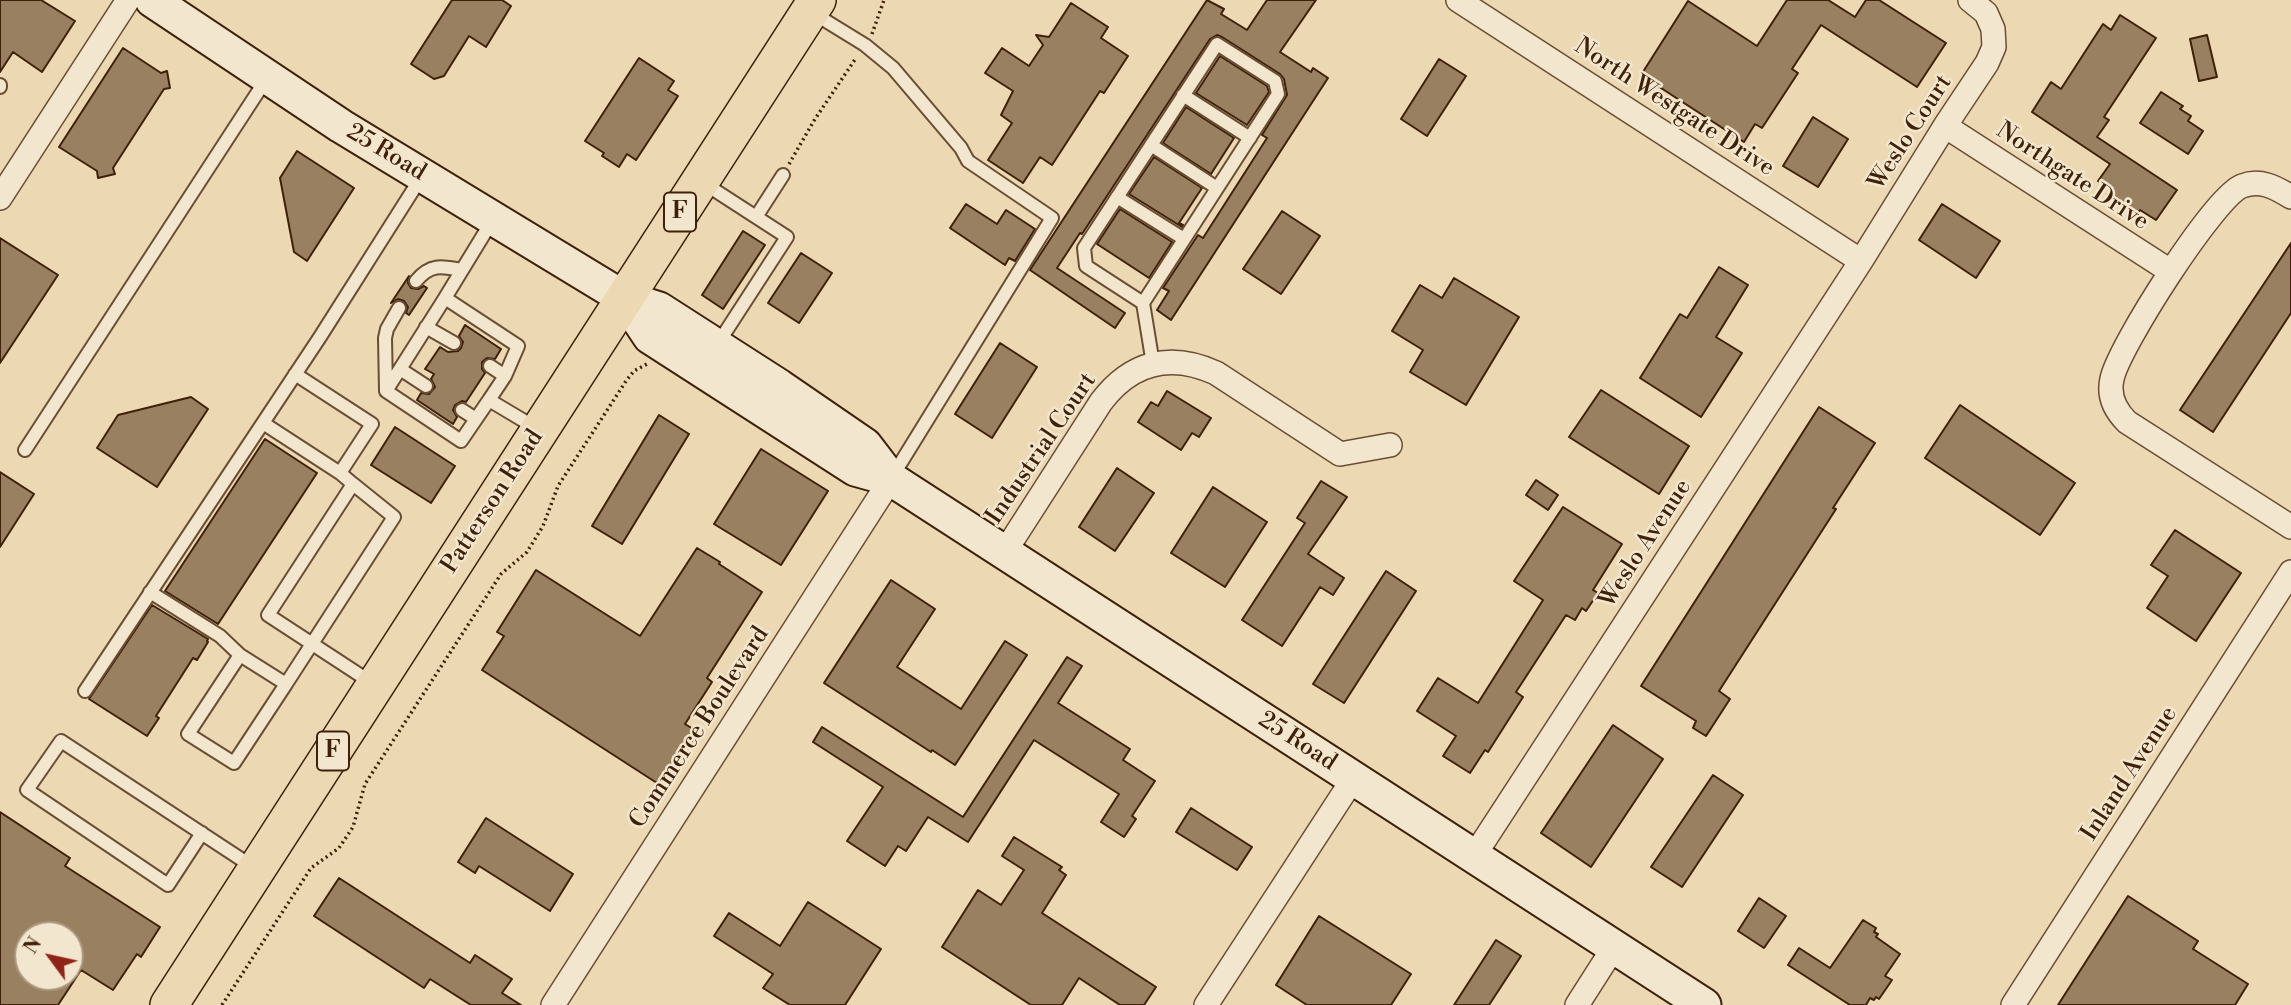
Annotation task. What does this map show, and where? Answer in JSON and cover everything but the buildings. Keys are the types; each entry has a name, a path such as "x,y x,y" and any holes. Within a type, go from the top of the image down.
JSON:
{"main road":[{"name":"25 Road","path":"152,0 341,126 624,298 659,309 716,345 866,445 891,479"},
{"name":"Patterson Road","path":"169,1005 813,6"},
{"name":"25 Road","path":"624,298 650,337 855,469 891,479 1704,1005"}],"street":[{"path":"0,198 128,0"},
{"name":"North Westgate Drive","path":"1458,0 1861,261"},
{"name":"Weslo Court","path":"1861,261 1991,55 1993,29 1986,13 1970,0"},
{"name":"Northgate Drive","path":"1945,126 2170,271"},
{"path":"2291,197 2276,187 2259,183 2250,184 2227,196 2170,271 2116,366 2111,387 2115,407 2127,422 2291,527"},
{"name":"Weslo Avenue","path":"1475,856 1861,261"},
{"name":"Industrial Court","path":"1004,553 1110,390 1133,372 1153,364 1179,362 1216,373 1340,454 1390,445"},
{"name":"Commerce Boulevard","path":"553,1005 891,479"},
{"name":"Inland Avenue","path":"2013,1005 2291,572"},
{"path":"1206,1005 1353,779"},
{"path":"1577,1005 1614,947"}],"lane":[{"path":"813,6 892,68 961,148 968,161 1052,218 891,479"},
{"path":"1143,303 1086,267 1084,248 1217,44 1276,81 1278,94 1143,303 1153,364"},
{"path":"25,450 268,78"},
{"path":"1183,95 1250,138"},
{"path":"1151,145 1217,188"},
{"path":"85,691 423,175"},
{"path":"756,217 783,175"},
{"path":"700,180 787,237 716,345"},
{"path":"1117,197 1184,239"},
{"path":"386,391 494,218"},
{"path":"416,281 427,269 438,265 461,270"},
{"path":"386,391 461,441 505,376 518,346 445,298"},
{"path":"386,391 384,338 399,308"},
{"path":"426,327 454,344"},
{"path":"490,366 505,376"},
{"path":"400,369 426,386"},
{"path":"295,374 372,424 340,472"},
{"path":"489,400 539,430"},
{"path":"462,410 477,419"},
{"path":"240,655 188,734 234,763 394,517 340,472 263,423"},
{"path":"353,484 268,615 375,685"},
{"path":"150,592 220,636 240,655 286,684"},
{"path":"202,834 168,885 27,790 61,741 256,869"}],"path":[{"path":"783,175 815,119 874,31 884,0"},
{"path":"222,1005 311,868 339,848 353,827 365,784 501,574 527,552 543,526 558,486 626,381 651,358"}]}
